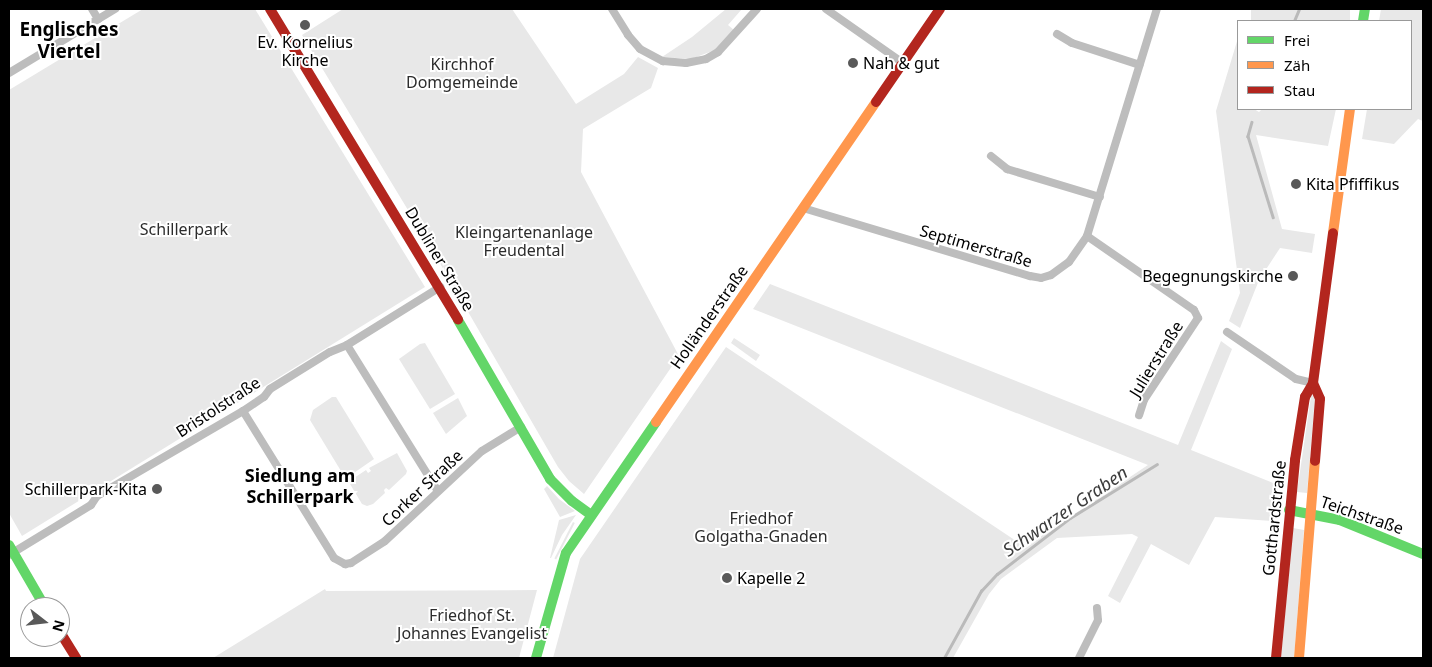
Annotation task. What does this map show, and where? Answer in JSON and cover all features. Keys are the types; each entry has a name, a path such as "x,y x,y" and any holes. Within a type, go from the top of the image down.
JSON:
{"street":[{"path":"92,9 98,19"},
{"path":"9,73 115,9"},
{"name":"Dubliner Straße","path":"270,9 440,288 550,479 572,501 592,515"},
{"path":"612,9 628,35 640,49 663,61 686,63 706,59 718,52 757,9"},
{"path":"826,9 903,63"},
{"name":"Holländerstraße","path":"536,658 560,568 566,553 940,9"},
{"name":"Septimerstraße","path":"803,208 1035,277 1051,276 1061,269 1087,236 1157,9"},
{"path":"1057,34 1072,43 1140,65"},
{"name":"Gotthardstraße","path":"1276,658 1289,510 1305,397 1313,383 1350,110"},
{"path":"991,156 1007,169 1100,197"},
{"name":"Julierstraße","path":"1087,236 1194,310 1198,318 1144,400 1139,415"},
{"name":"Bristolstraße","path":"10,551 91,506 97,496 242,411 278,385 330,352 347,345 440,288"},
{"path":"1227,332 1296,379 1313,383"},
{"path":"347,345 438,492"},
{"name":"Gotthardstraße","path":"1299,658 1320,399 1313,383"},
{"name":"Corker Straße","path":"242,411 329,550 340,563 351,563 380,544 482,451 521,427"},
{"name":"Teichstraße","path":"1289,510 1340,520 1423,554"},
{"path":"10,551 39,597"},
{"path":"1079,658 1098,620 1097,608"},
{"path":"69,647 76,658"}],"green space":[{"name":"Schillerpark","path":"143,9 255,9 425,287 22,536 9,513 9,90"},
{"name":"Kleingartenanlage Freudental","path":"343,9 512,9 576,104 624,74 638,57 658,68 651,88 583,129 581,172 679,356 584,494 569,481 558,467 434,253 302,35"},
{"path":"726,9 742,9 728,25 734,30 715,50 691,59 662,57 692,37"},
{"path":"1251,9 1350,9 1350,20 1251,20"},
{"path":"1381,9 1423,9 1423,121 1418,119 1394,144 1362,139 1367,110 1412,110 1412,20 1379,20"},
{"path":"1237,41 1237,110 1256,110 1259,112 1261,110 1336,110 1328,146 1256,135 1282,229 1315,234 1312,253 1280,248 1259,280 1240,328 1229,321 1240,293 1216,111"},
{"name":"Friedhof Golgatha-Gnaden","path":"770,284 1178,445 1221,341 1232,349 1191,450 1278,485 1273,521 1215,517 1189,565 1151,544 1120,603 1108,596 1138,537 1132,534 1057,538 1001,579 989,594 953,658 553,658 580,559 726,347 1025,547 1148,465 753,309"},
{"path":"734,338 760,355 756,361 731,343"},
{"path":"425,343 455,394 430,409 399,359 420,344"},
{"path":"1314,395 1307,493 1297,492 1311,396"},
{"path":"332,397 336,397 374,459 348,477 344,476 310,420 313,410"},
{"path":"458,398 467,416 446,434 433,413"},
{"path":"397,453 407,471 406,474 389,490 386,488 384,490 385,493 373,504 367,506 362,504 350,484 351,480 366,470 368,473 371,471 369,468"},
{"path":"547,486 559,499 575,511 560,517 544,489"},
{"path":"576,515 562,535 550,558 559,520"},
{"path":"573,522 575,523 556,559 554,559"},
{"path":"1293,528 1304,530 1294,658 1281,658"},
{"name":"Friedhof St. Johannes Evangelist","path":"325,589 326,591 537,590 519,658 213,658"}],"waterway":[{"name":"Schwarzer Graben","path":"1294,20 1299,9"},
{"name":"Schwarzer Graben","path":"1252,122 1248,136 1273,217"},
{"name":"Schwarzer Graben","path":"944,658 981,591 997,574 1070,518 1157,464"}],"traffic: fast":[{"path":"1363,20 1365,9"},
{"path":"458,320 550,479 572,501 591,515"},
{"path":"536,658 566,553 656,422"},
{"path":"1289,510 1340,520 1423,554"},
{"path":"9,545 39,597"}],"traffic: slow":[{"path":"656,422 876,102"},
{"path":"1333,233 1350,110"},
{"path":"1299,658 1315,461"}],"traffic: jam":[{"path":"270,9 458,320"},
{"path":"876,102 940,9"},
{"path":"1276,658 1295,460 1305,397 1313,383 1333,233"},
{"path":"1313,383 1320,399 1315,461"},
{"path":"69,647 76,658"}],"place":[{"name":"Ev. Kornelius Kirche","path":"305,25"},
{"name":"Nah & gut","path":"853,63"},
{"name":"Kita Pfiffikus","path":"1296,184"},
{"name":"Begegnungskirche","path":"1293,276"},
{"name":"Schillerpark-Kita","path":"157,489"},
{"name":"Kapelle 2","path":"727,578"}],"district":[{"name":"Englisches Viertel","path":"69,41"},
{"name":"Siedlung am Schillerpark","path":"300,486"}],"park label":[{"name":"Kirchhof Domgemeinde","path":"462,73"}]}
